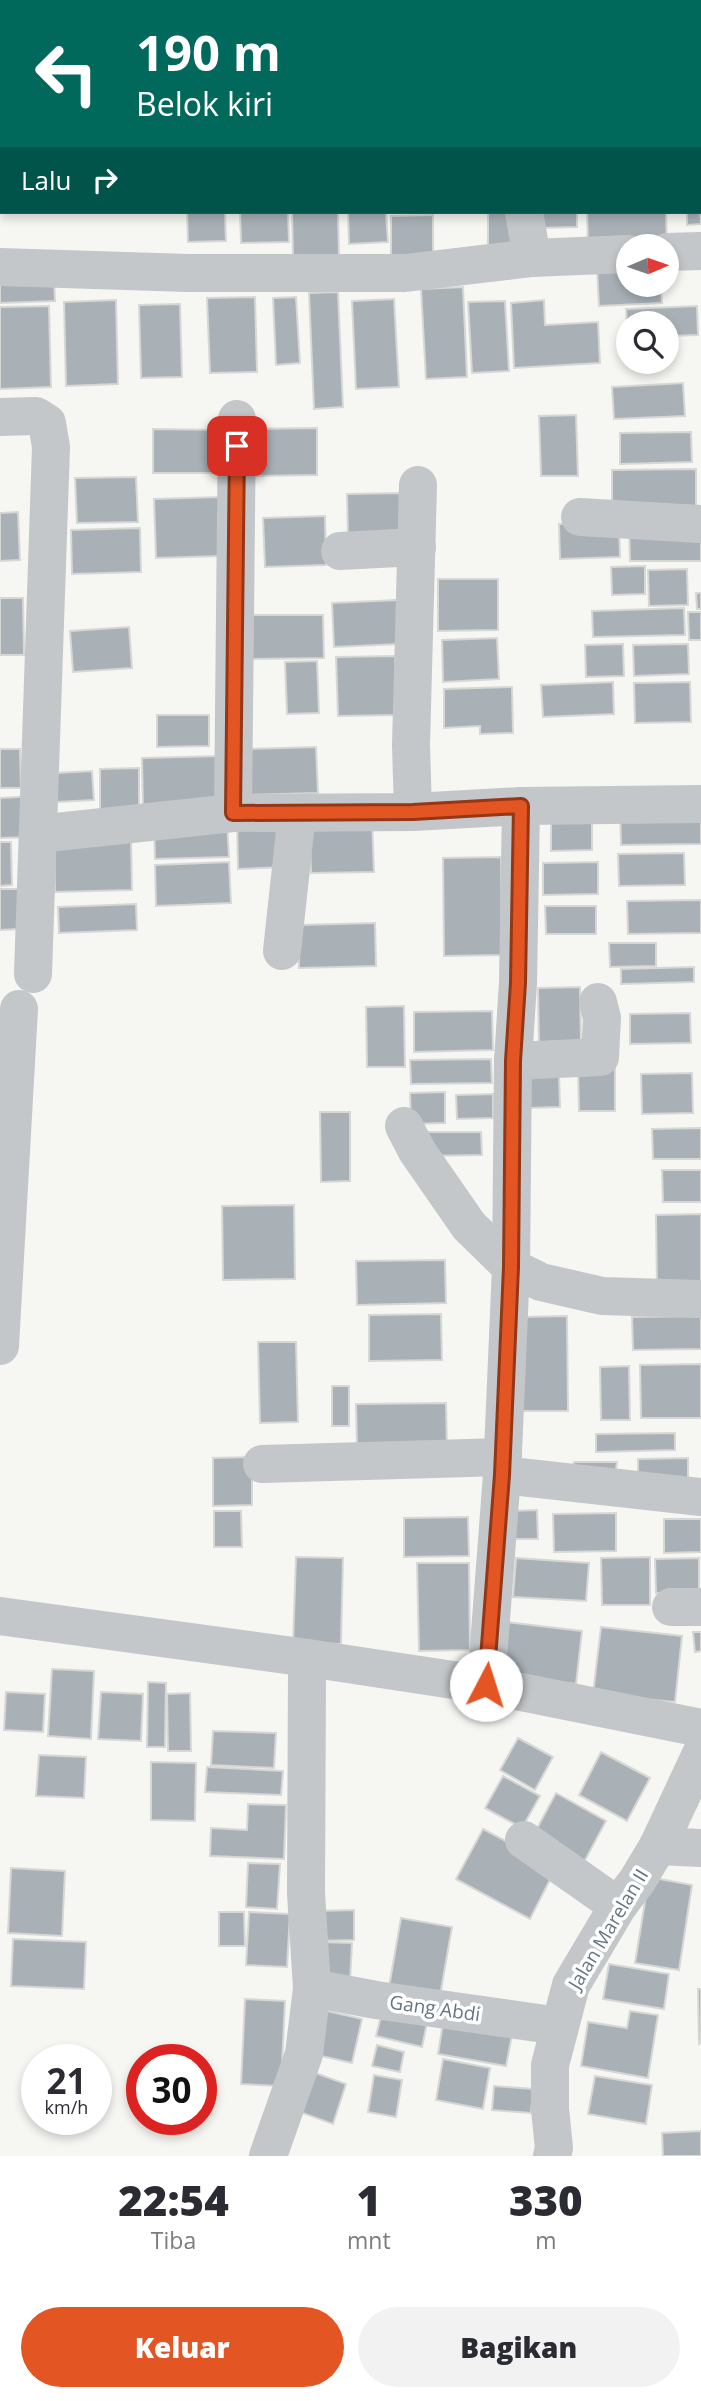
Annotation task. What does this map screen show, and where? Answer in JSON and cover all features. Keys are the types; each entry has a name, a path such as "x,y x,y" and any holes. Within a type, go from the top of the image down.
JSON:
{"street":[{"path":"524,214 532,258"},
{"path":"679,252 701,251"},
{"path":"0,267 188,273 405,274 532,258 616,254"},
{"path":"0,417 36,416 47,423 51,447 33,974"},
{"path":"233,813 237,419"},
{"path":"413,812 411,745 418,485"},
{"path":"580,517 701,524"},
{"path":"340,551 417,547"},
{"path":"38,834 233,813 413,812 521,806 701,804"},
{"path":"486,1685 502,1466 511,1267 513,1061 518,983 521,806"},
{"path":"282,951 296,813"},
{"path":"513,1061 600,1057 602,1018 598,1002"},
{"path":"0,1346 19,1009"},
{"path":"404,1126 417,1151 469,1226 511,1267 541,1282 602,1296 701,1299"},
{"path":"262,1464 502,1466 701,1497"},
{"path":"0,1616 486,1685 701,1728"},
{"path":"268,2156 304,2054 312,1988 306,1893 307,1674"},
{"name":"Jalan Marelan II","path":"558,2153 550,2109 550,2065 571,1985 658,1846 701,1754"},
{"path":"524,1840 618,1906"},
{"path":"658,1846 701,1848"},
{"name":"Gang Abdi","path":"312,1988 376,2000 559,2026"}],"building":[{"path":"187,214 225,214 226,241 188,242"},
{"path":"240,214 288,214 289,242 241,243"},
{"path":"292,214 338,214 339,256 293,257"},
{"path":"348,214 386,214 388,242 349,244"},
{"path":"488,214 511,214 511,252 488,253"},
{"path":"538,214 577,214 577,227 539,228"},
{"path":"587,214 666,214 667,234 616,234 616,246 588,247"},
{"path":"687,214 701,214 701,224 687,225"},
{"path":"433,215 433,255 391,255 391,216"},
{"path":"616,267 616,298 662,298 662,303 599,306 597,268"},
{"path":"54,278 55,301 0,303 0,279"},
{"path":"463,287 467,377 426,379 421,289"},
{"path":"338,292 343,407 314,409 309,293"},
{"path":"255,297 257,372 210,373 207,298"},
{"path":"296,297 300,363 276,365 273,298"},
{"path":"394,299 399,387 356,389 352,301"},
{"path":"116,300 118,384 66,386 64,302"},
{"path":"544,300 545,325 598,322 600,363 514,368 511,303"},
{"path":"505,301 509,371 472,373 468,302"},
{"path":"180,304 182,377 141,378 139,305"},
{"path":"49,306 51,387 0,389 0,307"},
{"path":"697,306 698,335 679,336 679,311 626,309"},
{"path":"683,383 685,416 614,419 612,387"},
{"path":"576,415 578,476 541,476 539,416"},
{"path":"317,428 317,475 246,476 245,429"},
{"path":"153,429 223,430 223,473 153,473"},
{"path":"691,432 692,462 620,464 620,433"},
{"path":"696,469 696,514 612,516 612,470"},
{"path":"136,477 138,522 77,523 75,478"},
{"path":"401,493 401,538 348,539 347,494"},
{"path":"219,497 221,556 156,558 154,499"},
{"path":"18,512 20,560 0,561 0,513"},
{"path":"325,516 326,565 265,567 263,518"},
{"path":"619,523 620,557 560,559 559,524"},
{"path":"701,526 701,561 630,561 629,527"},
{"path":"140,528 141,572 72,574 71,530"},
{"path":"645,566 645,594 612,595 611,567"},
{"path":"687,569 688,605 649,606 648,570"},
{"path":"438,579 498,579 498,630 438,631"},
{"path":"696,593 701,593 701,609 697,609"},
{"path":"0,598 23,598 24,655 0,655"},
{"path":"397,600 399,644 334,647 332,603"},
{"path":"684,608 685,635 593,637 592,611"},
{"path":"688,612 701,612 701,640 689,640"},
{"path":"251,615 323,615 324,658 251,659"},
{"path":"129,627 132,668 73,672 70,631"},
{"path":"497,638 499,679 443,682 442,640"},
{"path":"623,644 624,676 586,677 585,645"},
{"path":"688,644 689,674 634,676 633,645"},
{"path":"395,656 396,715 338,716 336,657"},
{"path":"317,661 319,713 287,714 285,662"},
{"path":"613,682 614,714 543,717 541,685"},
{"path":"690,682 691,722 635,723 634,683"},
{"path":"512,687 513,733 480,734 480,726 444,728 444,689"},
{"path":"157,715 209,715 209,746 157,747"},
{"path":"316,747 318,793 249,795 247,749"},
{"path":"0,749 20,749 21,788 0,788"},
{"path":"220,756 222,809 143,812 142,758"},
{"path":"139,768 139,815 100,816 100,769"},
{"path":"92,771 94,800 57,802 55,773"},
{"path":"33,796 34,837 0,838 0,798"},
{"path":"701,807 701,844 621,845 620,808"},
{"path":"285,815 287,867 238,869 237,816"},
{"path":"372,817 374,872 311,873 309,819"},
{"path":"592,819 592,850 551,851 551,820"},
{"path":"227,822 229,857 155,859 154,824"},
{"path":"131,835 132,890 55,892 54,837"},
{"path":"0,842 11,842 12,885 0,886"},
{"path":"684,853 685,885 619,886 618,854"},
{"path":"501,857 502,955 444,956 443,858"},
{"path":"229,862 231,903 156,906 155,865"},
{"path":"598,862 598,894 543,895 543,863"},
{"path":"0,889 19,889 20,929 0,930"},
{"path":"701,900 701,933 628,934 627,901"},
{"path":"136,904 137,930 59,933 58,907"},
{"path":"545,906 596,906 596,934 546,934"},
{"path":"375,923 376,966 299,968 298,925"},
{"path":"609,943 656,943 656,966 610,967"},
{"path":"694,967 694,982 621,984 621,969"},
{"path":"580,987 581,1045 539,1046 538,988"},
{"path":"404,1006 405,1067 367,1067 366,1007"},
{"path":"492,1011 493,1050 414,1052 414,1012"},
{"path":"690,1013 691,1043 630,1044 630,1014"},
{"path":"491,1059 492,1083 411,1084 410,1060"},
{"path":"578,1067 615,1067 615,1111 579,1111"},
{"path":"692,1073 693,1113 642,1114 641,1074"},
{"path":"559,1074 560,1107 528,1108 528,1075"},
{"path":"445,1092 445,1123 411,1124 410,1093"},
{"path":"493,1094 493,1118 457,1119 456,1095"},
{"path":"320,1112 350,1112 350,1181 321,1182"},
{"path":"701,1128 701,1159 653,1159 652,1129"},
{"path":"423,1132 481,1132 482,1155 424,1156"},
{"path":"662,1170 701,1170 701,1202 663,1202"},
{"path":"294,1205 295,1279 223,1280 222,1206"},
{"path":"701,1214 701,1288 657,1289 656,1215"},
{"path":"445,1260 446,1303 357,1305 356,1261"},
{"path":"441,1314 442,1360 369,1361 369,1315"},
{"path":"567,1316 568,1411 521,1411 520,1317"},
{"path":"701,1316 701,1349 633,1350 632,1317"},
{"path":"258,1342 296,1342 298,1422 260,1423"},
{"path":"701,1364 701,1418 641,1418 640,1365"},
{"path":"629,1366 630,1420 601,1420 600,1367"},
{"path":"332,1386 349,1386 349,1426 332,1426"},
{"path":"446,1403 447,1449 357,1450 356,1404"},
{"path":"675,1433 675,1450 596,1452 596,1434"},
{"path":"252,1457 252,1505 213,1506 213,1458"},
{"path":"688,1458 688,1493 638,1477 638,1459"},
{"path":"574,1462 617,1462 615,1477 570,1478"},
{"path":"537,1510 538,1539 509,1539 508,1511"},
{"path":"214,1511 241,1511 242,1547 214,1547"},
{"path":"616,1513 616,1551 554,1552 553,1514"},
{"path":"468,1517 469,1556 404,1557 404,1518"},
{"path":"664,1519 701,1519 701,1552 664,1553"},
{"path":"296,1557 343,1558 341,1644 293,1643"},
{"path":"650,1557 650,1605 602,1605 601,1558"},
{"path":"516,1558 589,1563 586,1601 513,1597"},
{"path":"699,1558 699,1593 656,1593 655,1559"},
{"path":"417,1563 469,1563 470,1650 419,1651"},
{"path":"505,1622 582,1631 576,1684 499,1675"},
{"path":"601,1627 682,1636 675,1702 593,1694"},
{"path":"693,1632 701,1632 701,1651 695,1652"},
{"path":"52,1669 94,1671 91,1739 48,1736"},
{"path":"148,1682 166,1683 165,1747 147,1747"},
{"path":"6,1692 45,1694 43,1732 4,1730"},
{"path":"101,1692 143,1694 141,1741 98,1739"},
{"path":"190,1693 191,1751 168,1751 167,1694"},
{"path":"213,1731 276,1733 274,1768 211,1765"},
{"path":"518,1738 553,1757 535,1790 500,1770"},
{"path":"601,1752 650,1778 627,1821 579,1795"},
{"path":"39,1755 86,1757 84,1798 36,1796"},
{"path":"151,1762 196,1763 195,1821 151,1820"},
{"path":"207,1767 283,1771 281,1795 205,1792"},
{"path":"503,1776 540,1796 522,1828 485,1808"},
{"path":"556,1793 606,1821 583,1864 533,1836"},
{"path":"248,1804 286,1805 284,1859 210,1856 211,1828 247,1830"},
{"path":"483,1829 556,1868 530,1919 456,1879"},
{"path":"248,1863 280,1864 277,1909 246,1907"},
{"path":"11,1868 65,1871 62,1936 8,1933"},
{"path":"649,1877 692,1885 679,1970 635,1963"},
{"path":"354,1910 354,1940 316,1941 316,1911"},
{"path":"219,1912 244,1912 245,1946 219,1946"},
{"path":"249,1912 290,1914 287,1967 246,1965"},
{"path":"401,1918 452,1927 440,1996 389,1987"},
{"path":"13,1939 86,1942 84,1989 11,1986"},
{"path":"321,1942 352,1943 350,1981 319,1979"},
{"path":"609,1964 669,1974 664,2009 603,1999"},
{"path":"698,1989 701,1989 699,2044"},
{"path":"245,1999 285,2001 281,2086 241,2084"},
{"path":"323,2010 362,2019 352,2063 313,2054"},
{"path":"630,2011 658,2015 648,2078 581,2066 588,2022 627,2028"},
{"path":"382,2012 427,2023 422,2047 376,2036"},
{"path":"443,2023 512,2035 506,2066 438,2054"},
{"path":"377,2045 404,2052 400,2072 372,2066"},
{"path":"443,2059 490,2068 483,2109 436,2100"},
{"path":"310,2071 346,2084 333,2124 297,2111"},
{"path":"374,2075 402,2080 396,2117 368,2112"},
{"path":"595,2076 652,2085 646,2124 588,2114"},
{"path":"494,2086 533,2089 531,2113 492,2110"},
{"path":"701,2131 701,2156 663,2156 662,2133"}],"route":[{"path":"237,446 233,813 413,812 521,806 518,983 513,1061 511,1267 502,1475 486,1685"}]}
